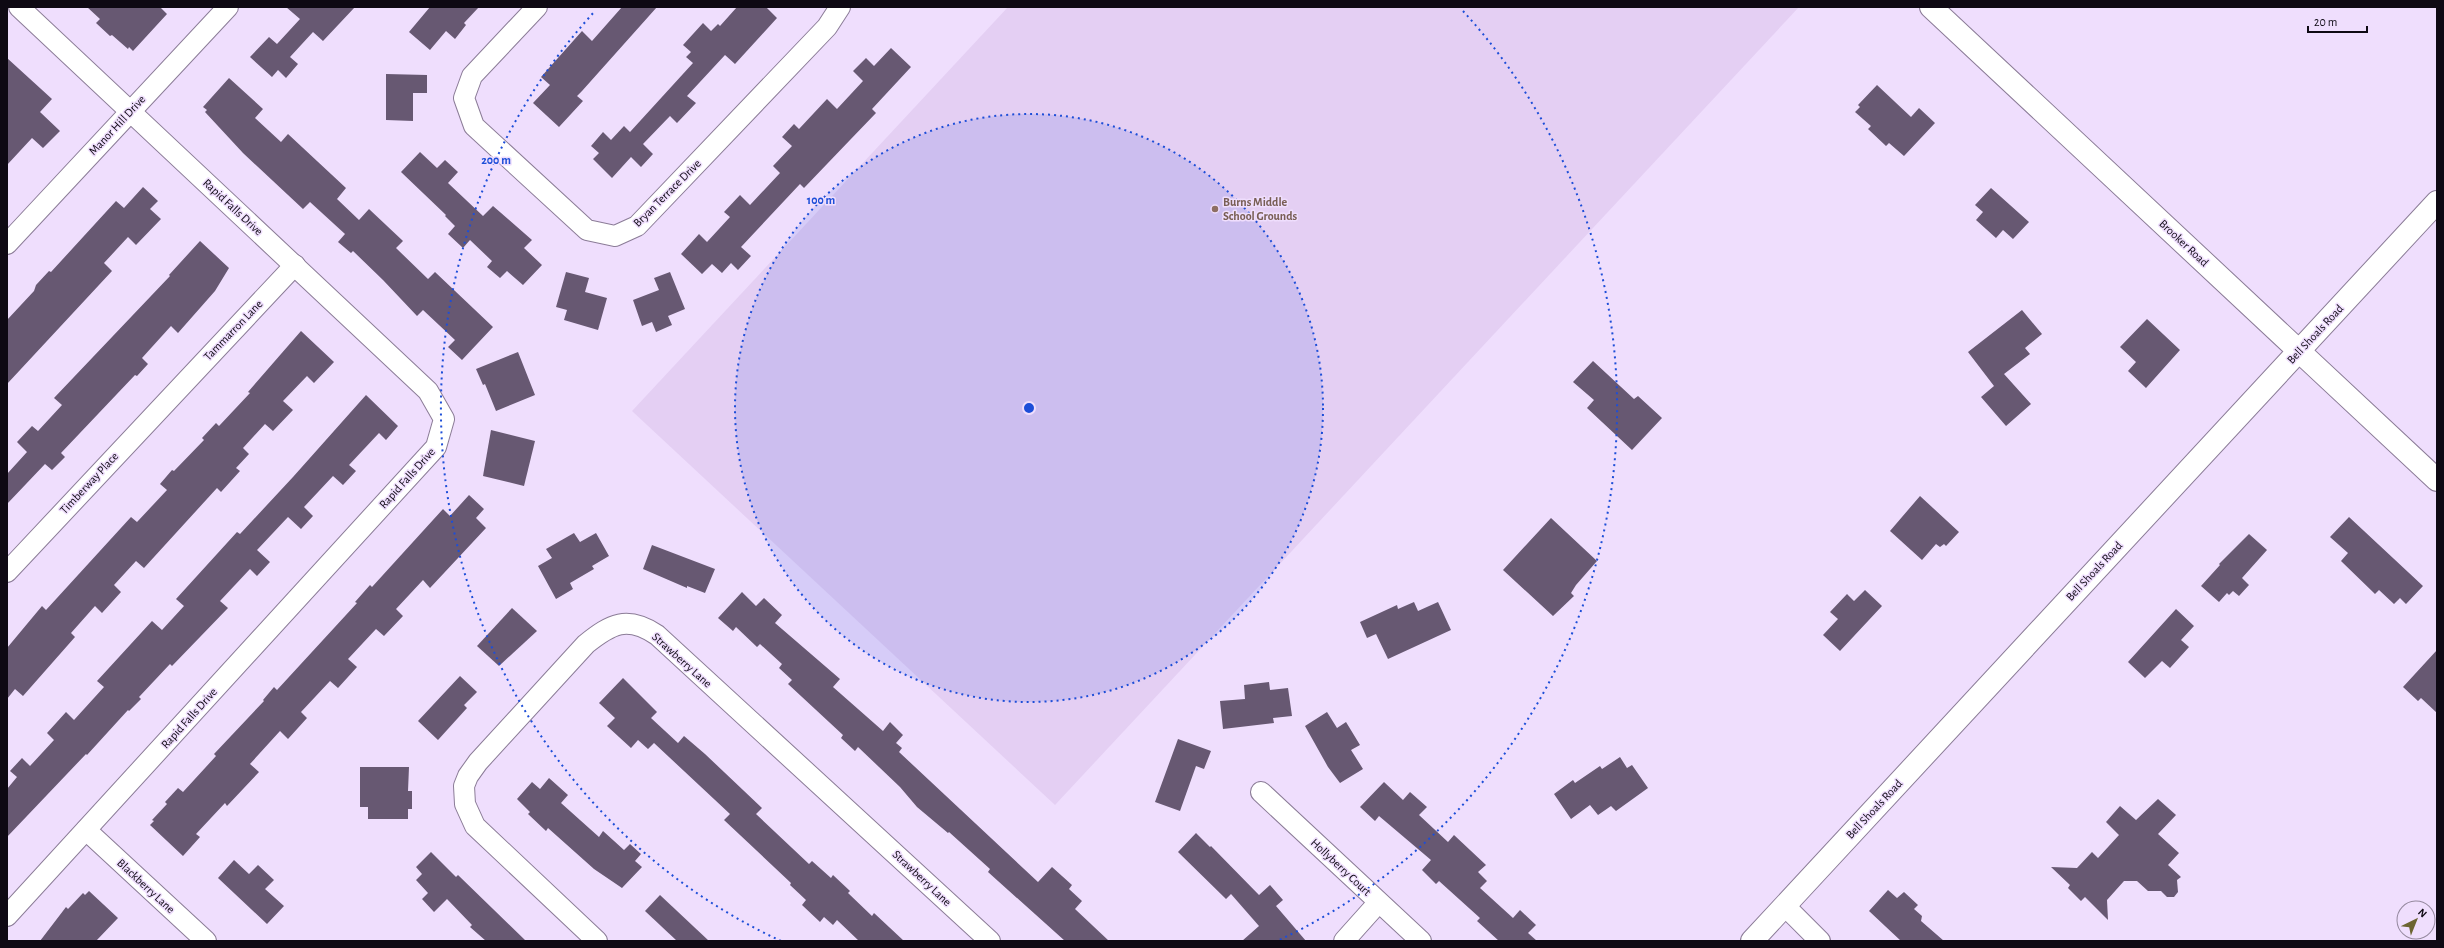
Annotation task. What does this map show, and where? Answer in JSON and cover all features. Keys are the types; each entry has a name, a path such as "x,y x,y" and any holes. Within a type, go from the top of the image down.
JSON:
{"main road":[{"name":"Brooker Road","path":"1931,7 2437,480"},
{"name":"Bell Shoals Road","path":"1752,941 2437,202"}],"street":[{"name":"Rapid Falls Drive","path":"7,916 436,447 444,419 428,391 19,7"},
{"name":"Manor Hill Drive","path":"7,244 228,7"},
{"name":"Bryan Terrace Drive","path":"537,7 472,76 464,98 474,126 587,230 615,236 637,226 827,27 840,7"},
{"name":"Tammarron Lane","path":"171,395 295,265"},
{"name":"Timberway Place","path":"7,572 171,395"},
{"name":"Strawberry Lane","path":"597,941 475,826 465,804 464,786 478,762 586,644 603,631 616,625 637,624 657,635 990,941"},
{"name":"Hollyberry Court","path":"1261,792 1378,903 1421,941"},
{"name":"Blackberry Lane","path":"86,830 206,941"},
{"path":"1344,941 1378,903"},
{"path":"1785,906 1820,941"}],"shaded area":[{"name":"Burns Middle School Grounds","path":"1008,7 1799,7 1055,805 632,411"}],"building":[{"path":"87,7 160,7 167,14 133,51 129,47 128,49 112,35 110,36 96,23 100,19"},
{"path":"286,7 355,7 323,41 313,32 290,57 298,64 286,78 278,70 272,77 250,57 269,37 277,44 300,19"},
{"path":"430,7 479,7 464,23 466,25 455,39 446,31 430,50 409,32"},
{"path":"622,7 657,7 577,96 583,101 559,127 533,103 550,85 541,77 582,31 592,41"},
{"path":"737,7 766,7 777,18 735,64 725,55 687,96 696,103 677,123 670,116 643,144 653,154 641,167 631,157 612,178 593,159 599,153 591,146 603,132 611,140 624,126 630,132 693,63 686,57 691,52 683,45 703,23 711,31 718,24 720,26"},
{"path":"891,48 911,67 872,109 876,113 804,188 800,184 741,247 751,256 738,270 731,263 722,273 712,264 702,274 681,254 699,234 707,242 730,217 724,212 740,195 750,205 780,173 773,166 792,146 782,137 794,124 799,129 827,99 837,109 863,81 853,71 866,58 874,66"},
{"path":"7,58 52,99 40,112 60,131 43,148 32,138 7,165"},
{"path":"386,74 427,75 427,93 413,93 413,121 386,120"},
{"path":"229,78 263,109 255,118 281,142 288,134 346,188 337,199 359,220 369,209 403,241 396,248 428,279 435,272 493,327 462,360 448,347 455,340 423,310 417,316 353,251 351,253 338,242 345,234 310,202 303,209 243,153 205,112 207,110 203,107"},
{"path":"1877,85 1911,117 1919,108 1935,123 1904,156 1889,143 1886,146 1868,129 1871,126 1855,112 1860,107 1858,105"},
{"path":"420,152 437,168 445,160 458,172 448,183 483,216 493,206 532,240 524,248 542,265 523,285 507,271 500,278 487,267 492,261 470,240 463,248 448,234 455,226 445,216 446,215 401,172"},
{"path":"143,187 158,201 150,209 161,219 136,245 128,237 104,263 112,271 7,384 7,320 34,291 36,285 49,271 51,272 116,201 124,208"},
{"path":"1991,188 2029,222 2013,239 2003,230 1996,238 1976,220 1983,212 1975,205"},
{"path":"200,241 229,268 215,291 178,333 171,326 142,358 148,364 137,376 135,375 61,453 65,457 52,470 45,464 7,504 7,474 27,452 17,442 32,426 38,431 62,405 54,398 170,276 169,275"},
{"path":"566,272 589,278 585,292 607,298 598,330 564,320 567,310 556,307"},
{"path":"670,272 685,309 668,316 672,325 656,332 652,322 642,326 633,300 659,290 654,278"},
{"path":"2022,310 2042,334 2025,348 2030,354 2004,374 2031,404 2006,426 1981,397 1994,386 1968,352"},
{"path":"2147,319 2180,350 2146,388 2128,371 2136,362 2120,347"},
{"path":"301,331 334,362 314,383 307,376 283,401 293,410 273,431 265,424 243,448 249,454 236,468 240,471 221,492 217,488 144,568 136,561 114,585 121,592 102,613 95,606 71,633 75,637 23,696 15,689 7,699 7,648 42,606 46,610 131,517 137,522 167,490 160,484 172,470 174,471 204,440 202,438 216,423 219,426 250,393 248,392"},
{"path":"518,352 535,395 496,411 485,384 483,385 476,369"},
{"path":"1593,361 1634,399 1638,396 1662,418 1632,450 1587,408 1594,400 1573,382"},
{"path":"366,395 398,426 386,440 379,433 349,465 356,471 343,485 333,476 304,507 313,516 301,529 288,517 257,550 270,562 257,576 250,569 220,601 228,608 172,666 170,664 139,697 141,699 129,711 128,710 87,755 86,754 7,837 7,789 17,777 10,771 22,758 30,766 54,740 47,733 66,712 74,720 104,687 97,681 152,621 162,630 184,606 176,599 237,532 240,534"},
{"path":"491,430 535,441 524,486 483,476"},
{"path":"469,495 484,509 476,518 486,528 430,588 423,580 396,609 403,616 384,636 376,629 348,659 357,667 338,688 330,681 301,712 307,718 288,739 280,731 250,764 259,772 227,806 225,803 196,834 200,837 183,856 150,825 154,821 152,820 167,804 165,802 178,788 183,792 216,756 214,754 264,701 263,700 274,687 277,690 357,603 355,602 370,585 372,587 443,509 450,516"},
{"path":"1920,496 1959,532 1946,546 1944,544 1940,547 1936,544 1922,560 1890,531"},
{"path":"2349,517 2423,586 2406,604 2400,598 2394,604 2379,590 2375,594 2341,561 2348,553 2330,537"},
{"path":"1551,518 1597,561 1576,585 1571,593 1574,596 1553,616 1503,570"},
{"path":"574,533 580,542 596,533 609,556 592,566 594,569 570,583 573,589 556,599 538,566 552,558 546,549"},
{"path":"2249,534 2267,550 2242,578 2249,585 2239,596 2233,591 2229,595 2227,593 2219,602 2201,586 2220,565 2219,564"},
{"path":"652,545 715,569 705,593 687,586 687,588 643,569"},
{"path":"1865,590 1882,606 1840,651 1823,635 1838,619 1830,612 1847,594 1854,601"},
{"path":"742,592 756,606 764,598 782,615 775,623 840,679 833,687 883,731 890,722 903,735 896,743 902,748 899,752 1038,882 1052,867 1072,885 1069,889 1082,901 1075,909 1109,941 1065,941 988,872 990,869 949,832 948,833 917,807 900,787 858,747 855,751 841,738 843,735 788,684 792,680 779,668 782,664 760,644 757,647 736,627 733,631 718,618"},
{"path":"1414,602 1418,611 1438,602 1451,630 1388,659 1376,634 1367,638 1360,622 1397,605 1398,609"},
{"path":"512,608 537,631 499,666 477,646"},
{"path":"2176,609 2194,626 2181,640 2189,647 2170,668 2162,661 2145,678 2128,662"},
{"path":"2437,650 2437,713 2421,698 2418,701 2403,687"},
{"path":"460,676 477,692 464,705 467,708 438,740 418,721"},
{"path":"623,678 657,712 651,718 678,743 684,736 705,754 762,808 756,814 809,864 812,861 831,878 833,875 850,891 848,893 872,916 874,913 904,941 859,941 837,920 833,925 824,917 820,922 802,905 806,900 790,885 791,883 724,820 730,814 654,743 648,749 638,740 631,748 607,726 615,718 599,703"},
{"path":"1269,682 1270,690 1288,688 1292,716 1273,718 1274,723 1223,729 1220,701 1245,699 1244,685"},
{"path":"1327,712 1337,728 1346,722 1360,745 1351,750 1363,769 1340,783 1328,767 1305,726"},
{"path":"1178,739 1211,751 1204,769 1196,766 1180,811 1155,802"},
{"path":"1620,757 1627,768 1632,765 1648,788 1616,811 1611,806 1598,815 1590,805 1571,819 1554,794 1573,780 1575,783 1600,766 1602,769"},
{"path":"360,767 409,767 408,791 412,791 412,809 408,809 408,819 368,819 368,807 360,807"},
{"path":"549,778 568,795 561,803 599,837 603,831 624,850 630,844 641,854 635,861 642,867 622,888 594,869 548,828 546,831 528,814 530,812 517,799 532,782 540,789"},
{"path":"1384,782 1403,800 1410,792 1427,807 1419,815 1448,842 1454,835 1486,865 1478,872 1487,881 1480,888 1513,918 1520,910 1536,925 1528,933 1537,941 1499,941 1477,921 1480,918 1439,881 1436,884 1422,870 1431,860 1379,816 1375,821 1360,807"},
{"path":"2158,799 2176,815 2158,834 2179,853 2168,865 2181,877 2177,880 2178,892 2174,897 2167,897 2161,891 2148,891 2137,881 2124,881 2107,900 2108,920 2085,897 2081,901 2068,888 2070,885 2051,867 2077,868 2092,852 2098,858 2119,835 2106,822 2120,806 2136,820"},
{"path":"1196,833 1210,847 1211,846 1259,895 1270,885 1283,900 1276,906 1306,941 1242,941 1259,926 1231,894 1226,899 1178,852"},
{"path":"431,852 456,877 458,875 526,941 486,941 470,927 472,925 447,899 434,912 422,899 428,893 416,880 422,874 416,867"},
{"path":"234,860 249,874 258,865 274,880 265,889 284,906 267,924 218,878"},
{"path":"1888,890 1897,898 1904,892 1918,905 1914,909 1922,916 1921,921 1944,941 1901,941 1869,911"},
{"path":"89,891 118,918 96,941 40,941 66,907 68,909 83,893 85,895"},
{"path":"660,895 709,941 677,941 645,911"}],"place":[{"name":"Burns Middle School Grounds","path":"1215,209"}]}
